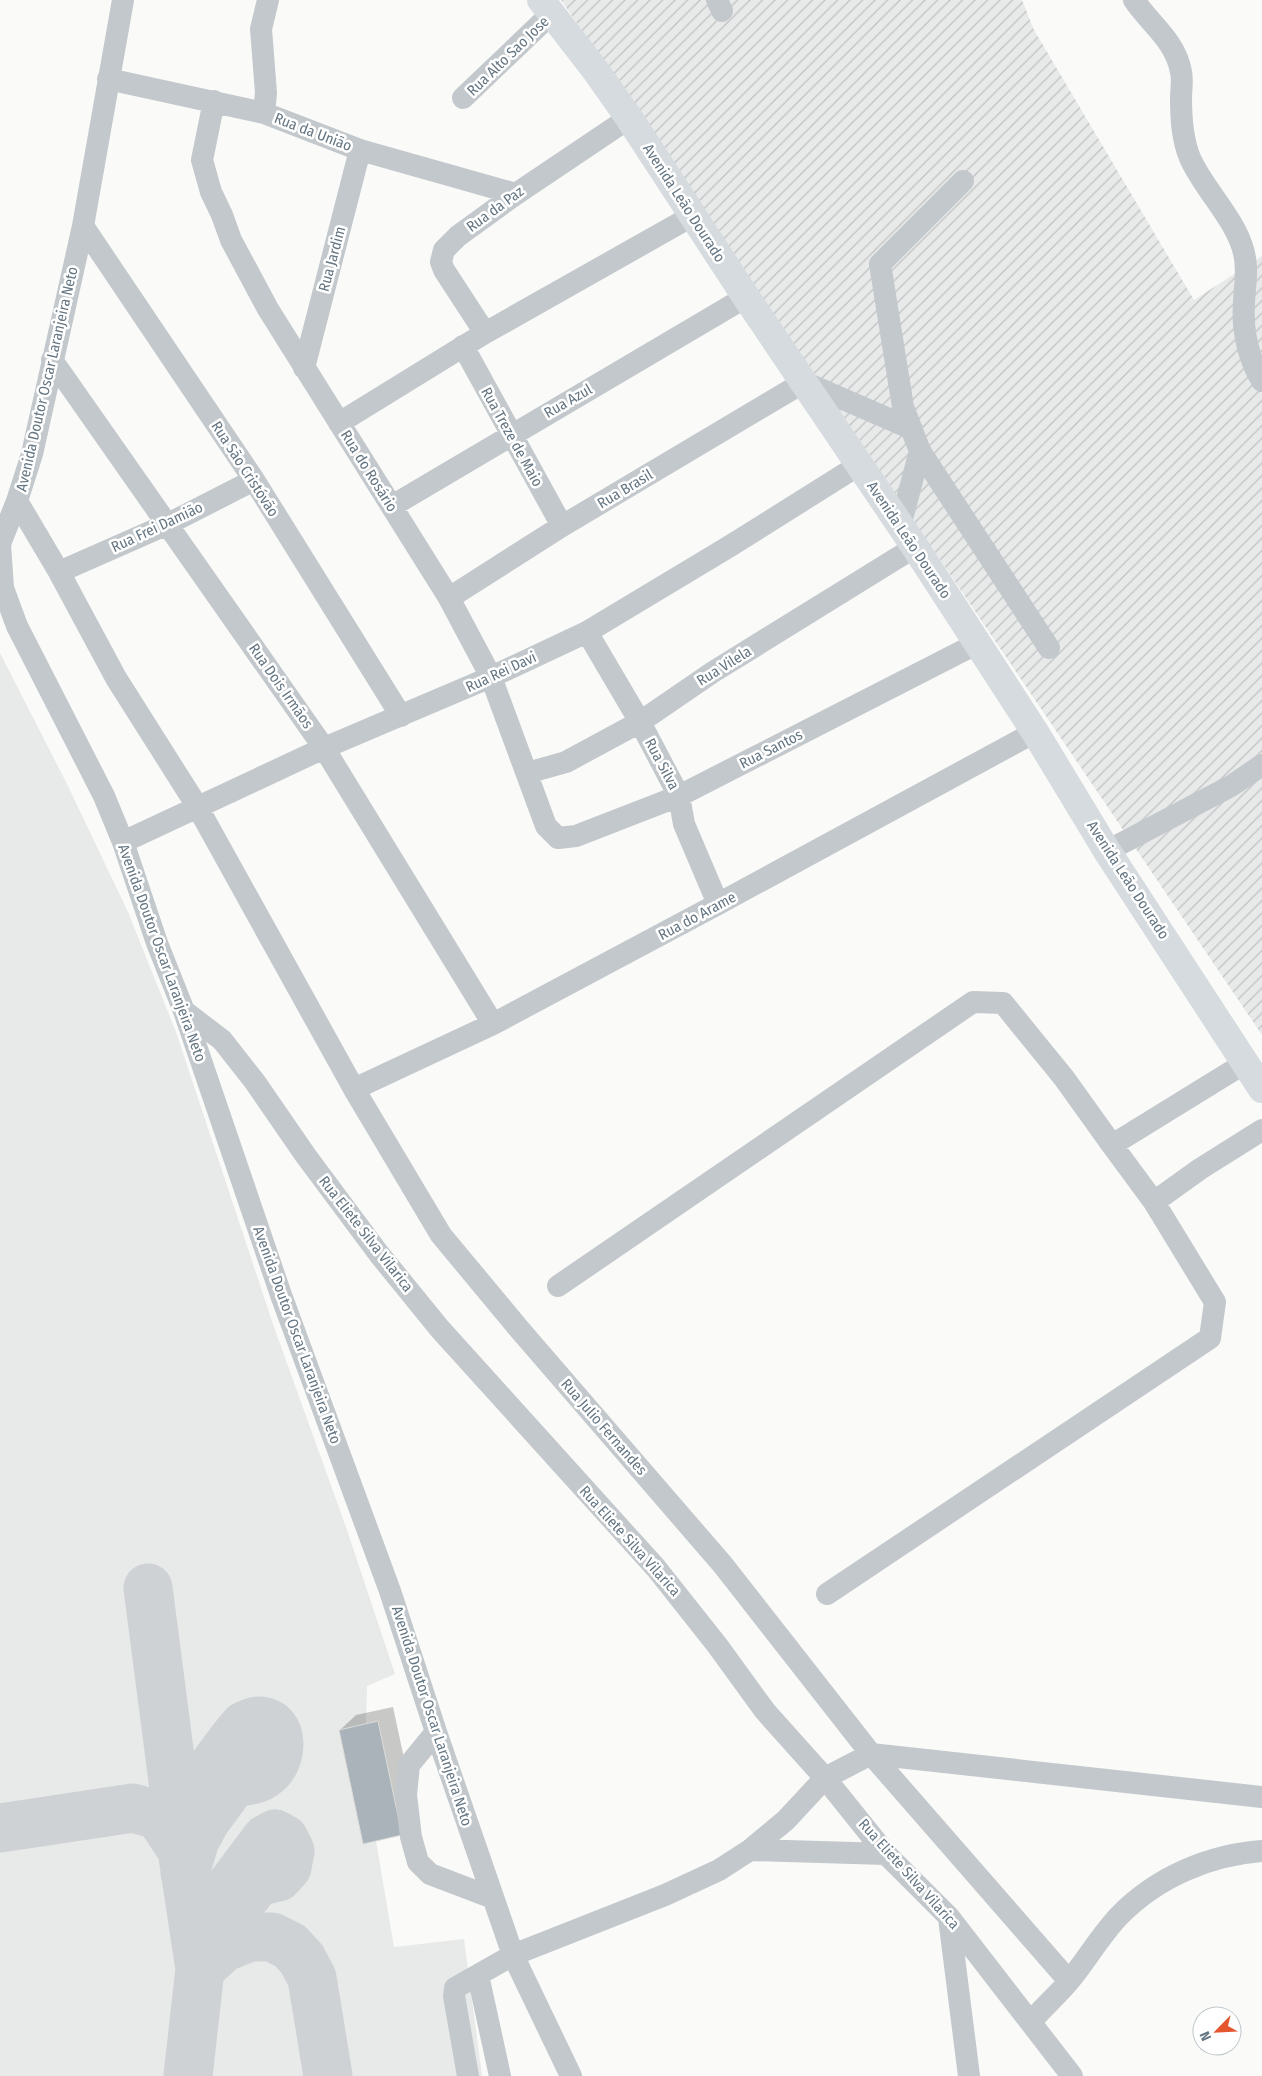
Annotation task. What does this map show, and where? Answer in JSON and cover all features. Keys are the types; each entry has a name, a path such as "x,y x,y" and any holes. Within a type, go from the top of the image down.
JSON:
{"main road":[{"name":"Avenida Leão Dourado","path":"546,7 629,118 692,216 978,644 1036,732 1107,851 1262,1089"}],"street":[{"name":"Avenida Doutor Oscar Laranjeira Neto","path":"123,0 83,226 32,454 17,501 0,544 3,588 17,626 104,796 123,842 157,943 184,1011 281,1295 390,1591 436,1732 513,1955 571,2076"},
{"path":"264,113 266,92 261,29 268,0"},
{"path":"1134,0 1165,37 1177,57 1182,73 1183,135 1189,156 1233,229 1244,251 1247,274 1244,304 1246,344 1255,370 1262,381"},
{"name":"Rua Alto Sao Jose","path":"463,98 546,7"},
{"name":"Rua da União","path":"108,79 264,113 360,150 516,194"},
{"name":"Rua do Rosário","path":"214,101 202,160 211,192 222,215 230,240 268,309 304,368 449,598 491,678 546,826 558,838"},
{"name":"Rua da Paz","path":"485,333 444,270 441,257 444,250 458,236 516,194 629,118"},
{"name":"Rua Jardim","path":"304,368 360,150"},
{"path":"963,181 880,264 903,407 920,451 1049,648"},
{"path":"339,423 485,333 692,216"},
{"name":"Rua São Cristóvão","path":"83,226 254,480 402,716"},
{"name":"Rua Azul","path":"392,506 746,297"},
{"name":"Rua Treze de Maio","path":"463,346 510,436 562,526"},
{"name":"Rua Dois Irmãos","path":"52,360 324,748 493,1024"},
{"path":"804,382 912,429"},
{"name":"Rua Brasil","path":"449,598 562,526 804,382"},
{"path":"907,537 920,451"},
{"name":"Rua Rei Davi","path":"123,842 324,748 491,678 587,632 730,546 859,465"},
{"name":"Rua Frei Damião","path":"59,572 168,524 254,480"},
{"name":"Rua Julio Fernandes","path":"17,501 59,572 116,678 197,806 354,1089 441,1235 723,1566 872,1754 1069,1981"},
{"name":"Rua Vilela","path":"527,773 566,762 640,722 907,537"},
{"name":"Rua Silva","path":"587,632 640,722 680,796 684,824 718,904"},
{"name":"Rua Santos","path":"558,838 576,836 680,796 978,644"},
{"name":"Rua do Arame","path":"354,1089 493,1024 1036,732"},
{"path":"1107,851 1231,786 1262,766"},
{"path":"558,1286 972,1002 1003,1003 1064,1078 1154,1202 1215,1302 1210,1338 827,1594"},
{"name":"Rua Eliete Silva Vilarica","path":"184,1011 222,1040 255,1082 306,1156 373,1247 440,1329 656,1568 699,1621 765,1711 825,1778 886,1854 949,1917 1072,2076"},
{"path":"1112,1145 1245,1063"},
{"path":"1154,1202 1200,1169 1262,1130"},
{"path":"436,1732 409,1765 406,1795 412,1838 418,1862 430,1874 493,1898"},
{"path":"468,2076 454,1996 455,1988 513,1955 665,1895 719,1870 750,1850 786,1820 825,1778 872,1754 1262,1797"},
{"path":"750,1850 886,1854"},
{"path":"1031,2022 1069,1981 1119,1916 1146,1893 1179,1872 1208,1860 1262,1851"},
{"path":"949,1917 969,2076"},
{"path":"478,1975 500,2076"}],"shaded area":[{"path":"561,0 1022,0 1034,30 1194,300 1262,256 1262,1035"},
{"path":"0,653 67,784 128,912 176,1032 274,1327 346,1527 395,1674 367,1686 366,1723 402,1835 376,1841 394,1947 464,1939 482,2076 0,2076"}],"building":[{"path":"378,1721 402,1835 363,1844 339,1730"}],"taxiway":[{"path":"148,1588 182,1850 187,1815 194,1794 240,1730 245,1725 255,1721 267,1723 273,1727 279,1742 276,1759 272,1767 259,1778 234,1782 206,1820 195,1840 185,1873"},
{"path":"0,1828 133,1808 154,1814 162,1820 182,1850 200,1969 188,2076"},
{"path":"196,1944 209,1915 266,1839 275,1834 284,1839 290,1851 287,1867 278,1877 257,1882 209,1943 199,1963"},
{"path":"200,1969 223,1948 249,1937 272,1937 290,1946 302,1959 312,1978 328,2076"}]}
